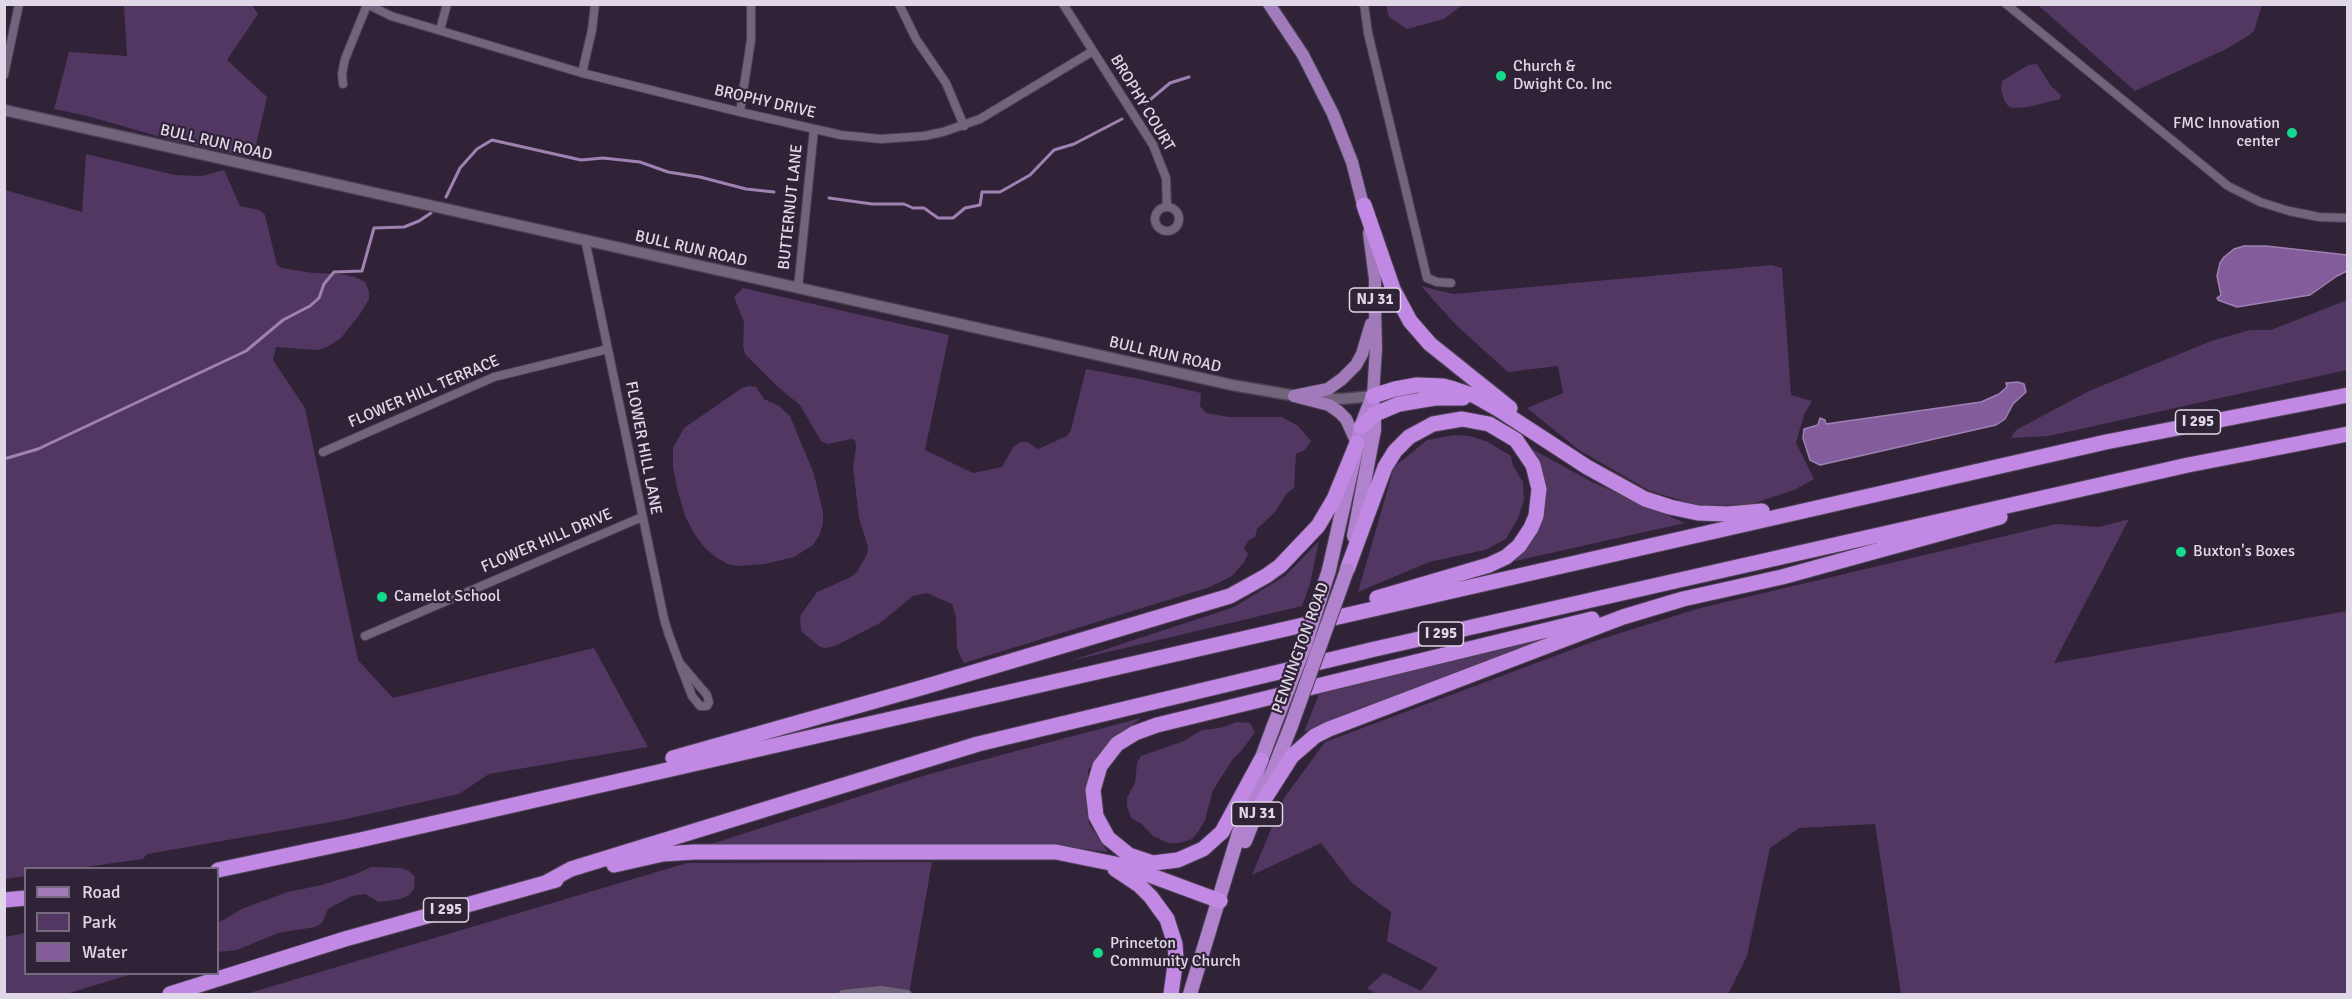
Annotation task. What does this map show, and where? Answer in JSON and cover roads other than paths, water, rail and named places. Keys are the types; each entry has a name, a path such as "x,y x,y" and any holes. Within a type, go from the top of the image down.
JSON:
{"highway":[{"path":"1364,205 1393,289 1403,311 1416,329 1430,344 1569,456"},
{"path":"1372,396 1399,388 1435,385 1466,393 1489,404 1629,492 1685,511 1728,514 1819,506"},
{"name":"I 295","path":"219,870 430,824 1819,506 2171,428 2348,395"},
{"name":"PENNINGTON ROAD","path":"1220,901 1291,726 1347,570 1367,471 1375,414 1372,396"},
{"name":"PENNINGTON ROAD","path":"1190,994 1262,760 1305,645 1329,570 1357,443 1372,396"},
{"path":"1361,427 1375,414 1399,404 1435,398 1458,398 1489,404"},
{"path":"1208,647 1462,574 1501,560 1524,540 1537,510 1538,481 1533,465 1524,449 1513,438 1489,423 1471,420 1443,421 1414,434 1400,445 1385,467 1347,570"},
{"name":"I 295","path":"170,994 345,939 548,882 571,869 978,744 1376,649 2154,473 2348,434"},
{"path":"430,824 713,748 1230,596 1280,566 1318,526 1334,499 1357,443"},
{"path":"1262,760 1226,828 1206,846 1179,860 1153,863 1129,855 1108,838 1096,816 1093,790 1100,766 1117,744 1135,733 1476,647 1782,577 2154,473"},
{"path":"1260,806 1292,756 1316,736 1329,729 1595,626 1683,598"},
{"path":"548,882 652,856 693,852 1056,852 1125,866 1220,901"},
{"path":"1073,854 1110,866 1125,875 1145,891 1161,909 1172,931 1175,944 1176,958 1171,994"},
{"path":"4,900 24,898"}],"main road":[{"name":"PENNINGTON ROAD","path":"1269,4 1303,55 1341,130 1364,205 1375,279 1376,348 1372,396"},
{"path":"1276,4 1303,55"},
{"path":"1294,396 1328,389 1349,373 1362,354 1376,309"},
{"path":"1294,396 1329,405 1339,412 1349,424 1357,443"}],"street":[{"path":"4,75 19,4"},
{"path":"440,30 447,4"},
{"path":"582,73 592,30 595,4"},
{"path":"740,112 751,40 751,4"},
{"path":"899,4 916,39 946,83 964,126"},
{"path":"1063,4 1092,51"},
{"path":"1364,4 1368,33 1427,278 1437,282 1451,283"},
{"path":"2006,4 2228,186 2260,202 2289,211 2319,217 2348,218"},
{"path":"343,84 342,74 345,60 367,5"},
{"name":"BROPHY DRIVE","path":"367,5 391,16 582,73 841,135 881,139 924,136 964,126 998,110 1092,51"},
{"name":"BROPHY COURT","path":"1092,51 1153,145 1166,178 1167,207"},
{"name":"BULL RUN ROAD","path":"4,110 1232,386 1294,396 1341,399 1372,396"},
{"name":"BUTTERNUT LANE","path":"798,288 814,129"},
{"name":"FLOWER HILL LANE","path":"585,239 664,618 679,662 694,700 701,707 707,706 709,702 706,693 679,662"},
{"name":"FLOWER HILL TERRACE","path":"322,452 494,377 608,349"},
{"name":"FLOWER HILL DRIVE","path":"365,636 642,517"},
{"path":"843,994 881,990 907,994"}],"water":[{"path":"2244,246 2266,246 2347,255 2347,271 2310,295 2237,307 2218,300 2217,298 2221,295 2217,276 2224,257 2234,249"},
{"path":"2006,383 2024,384 2026,392 2013,404 2005,419 1996,425 1820,465 1810,460 1803,438 1804,429 1818,425 1820,418 1825,420 1826,424 1981,402 1999,394 2007,387"}],"waterway":[{"path":"1145,104 1170,83 1189,77"},
{"path":"829,198 872,204 904,204 913,208 924,208 938,218 953,218 965,208 980,205 982,192 1000,192 1030,175 1054,150 1074,144 1122,119"},
{"path":"446,197 460,168 477,149 492,140 581,160 603,158 640,162 668,172 700,177 746,189 774,192"},
{"path":"4,459 38,449 246,351 283,320 310,306 319,298 324,284 334,272 362,271 374,228 404,227 431,213"}],"place":[{"name":"Church & Dwight Co. Inc","path":"1501,76"},
{"name":"FMC Innovation center","path":"2292,133"},
{"name":"Buxton's Boxes","path":"2181,552"},
{"name":"Camelot School","path":"382,597"},
{"name":"Princeton Community Church","path":"1098,953"}]}
